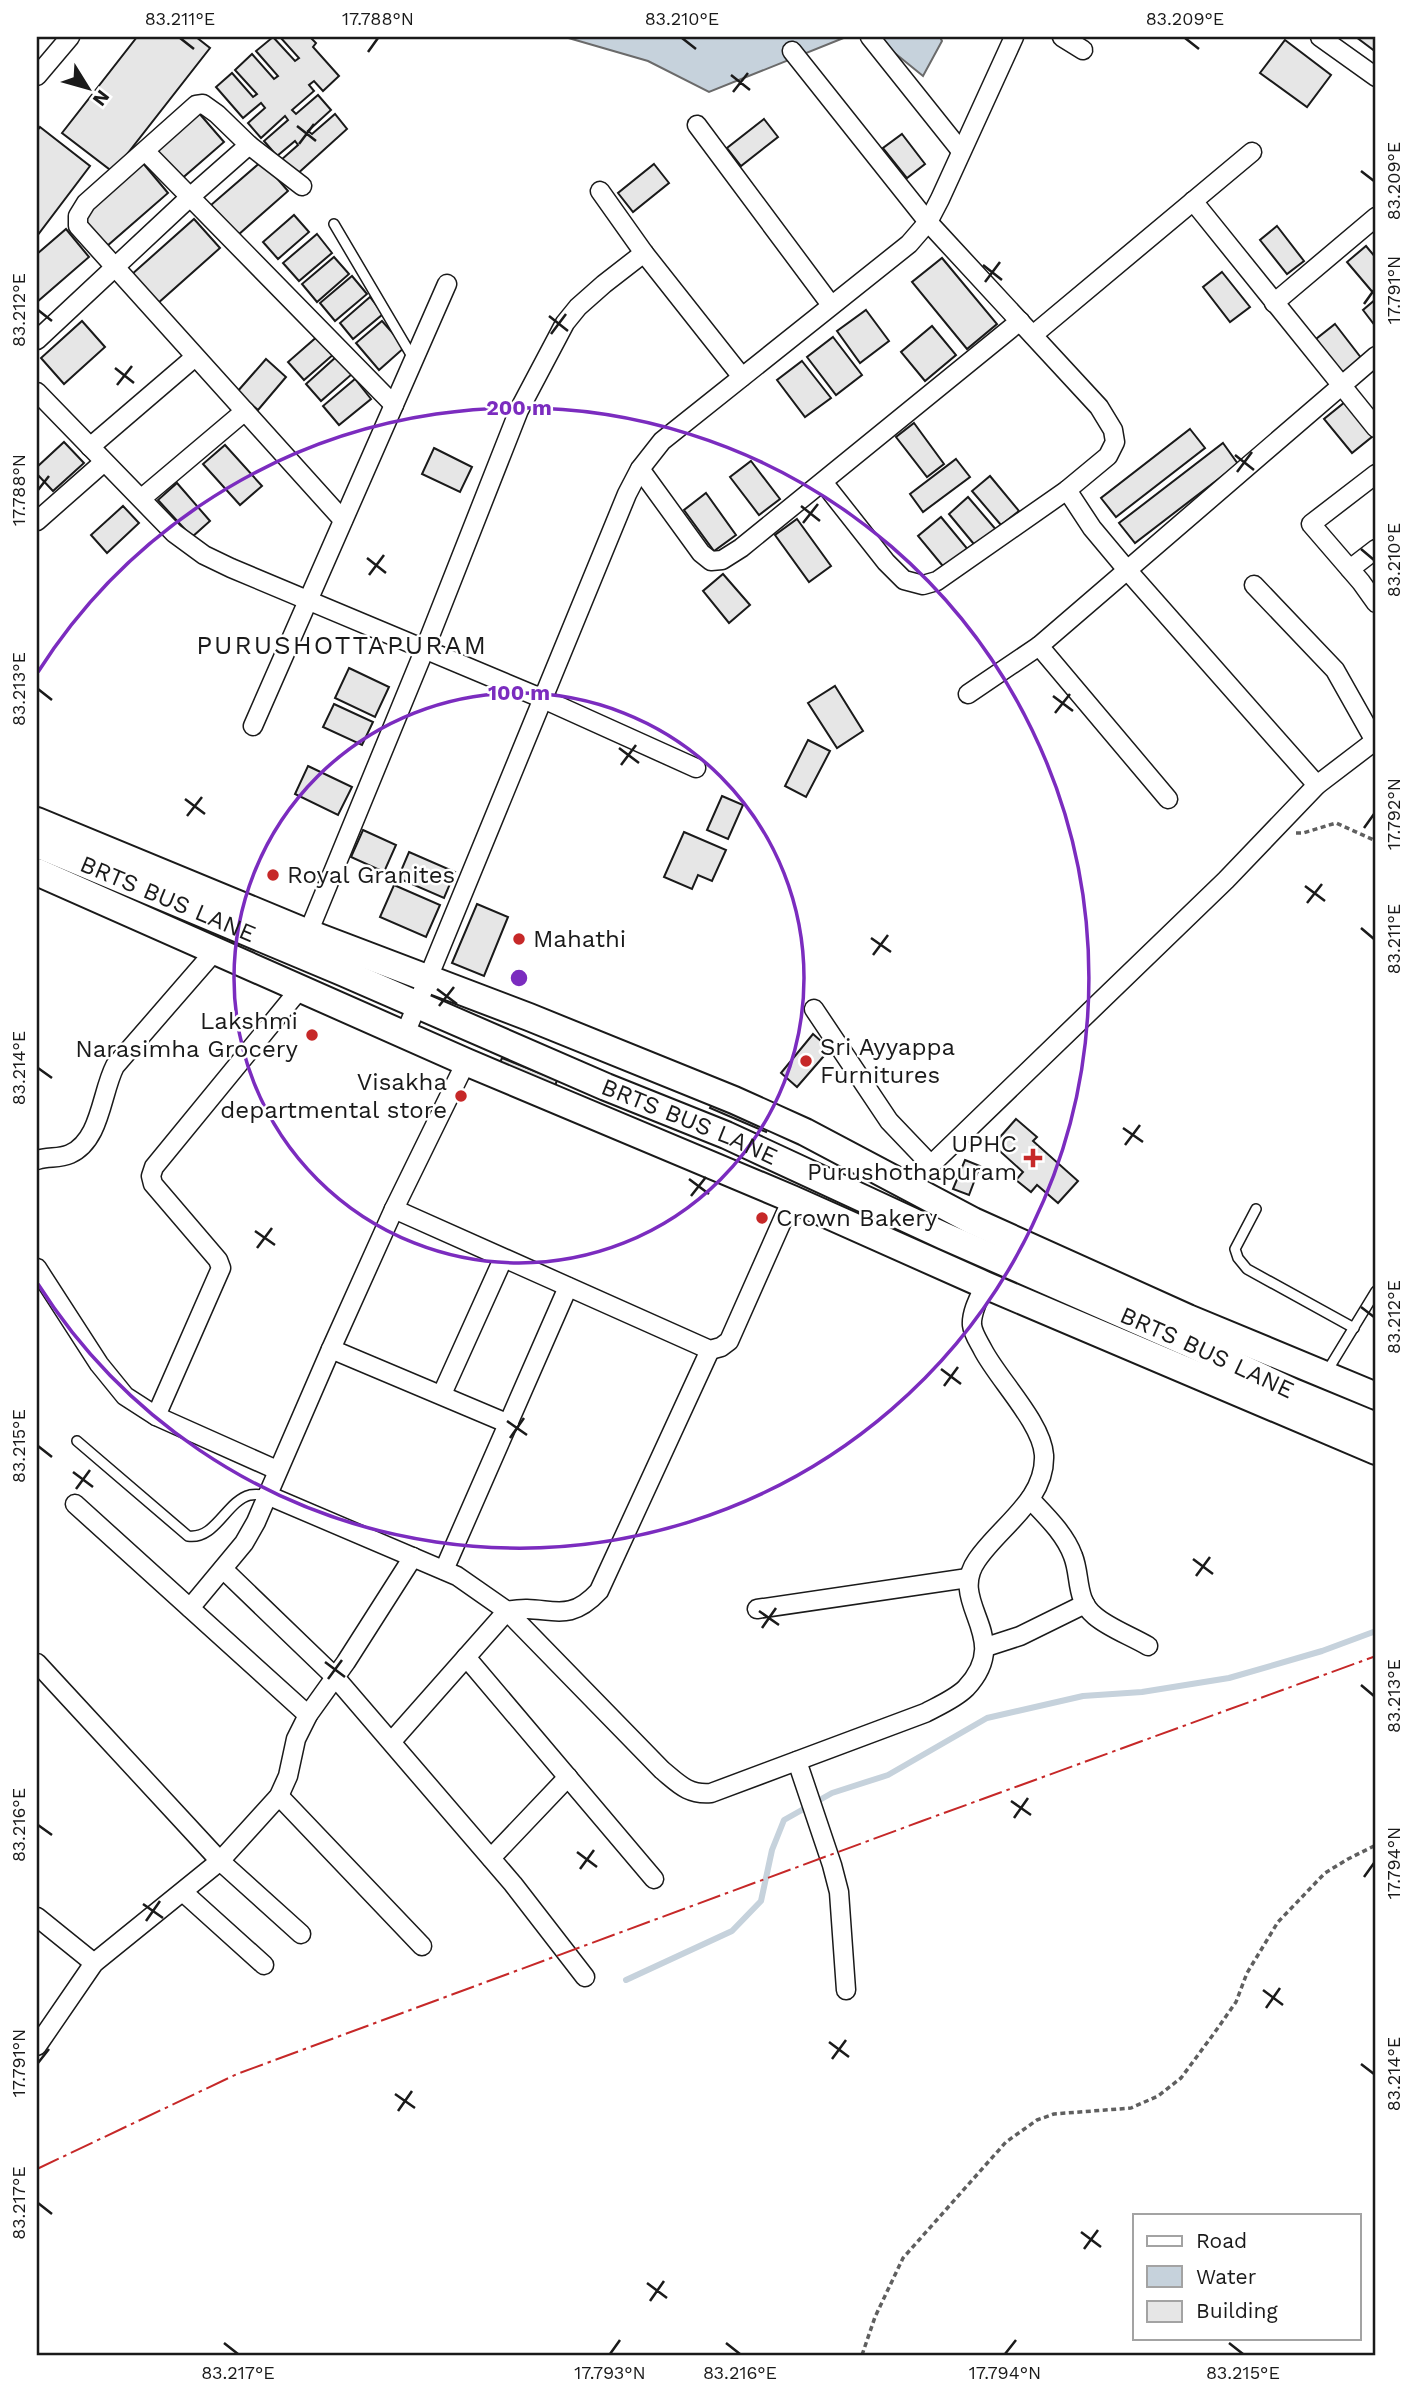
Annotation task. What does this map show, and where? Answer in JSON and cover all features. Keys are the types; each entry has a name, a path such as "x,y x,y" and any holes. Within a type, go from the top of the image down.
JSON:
{"main road":[{"path":"37,821 308,933 428,981 529,1017 734,1100 806,1132 973,1221 1188,1318 1376,1396"},
{"name":"BRTS BUS LANE","path":"37,844 606,1087 726,1135 991,1257 1293,1392 1376,1426"},
{"path":"37,872 299,990 1376,1451"}],"street":[{"path":"37,76 70,37"},
{"path":"870,37 961,151"},
{"path":"405,1034 541,698 640,469 662,441 909,244 928,222 1014,37"},
{"path":"1062,37 1083,50"},
{"path":"1320,37 1376,77"},
{"path":"792,51 928,222 1099,407 1113,430 1115,442 1108,456 1067,490 937,580 923,585 904,580 886,562 823,482"},
{"path":"302,186 249,145 217,114 203,104 195,105 146,152 86,203 78,216 78,226 343,520"},
{"path":"697,125 831,306"},
{"path":"37,340 249,145"},
{"path":"146,152 394,405"},
{"path":"1033,335 1252,152"},
{"path":"600,191 644,253 742,377"},
{"path":"1193,201 1376,428"},
{"path":"1274,303 1376,217"},
{"path":"308,933 519,411 565,323 578,307 644,253"},
{"path":"253,726 447,284"},
{"path":"640,469 701,553 711,561 722,560 741,548 1020,321"},
{"path":"968,694 1039,646 1376,356"},
{"path":"90,447 195,357"},
{"path":"37,392 174,533 204,555 424,651 541,698 696,768"},
{"path":"142,498 245,411"},
{"path":"37,521 104,462"},
{"path":"1376,474 1311,524 1376,600"},
{"path":"1067,490 1092,528 1128,571 1317,785"},
{"path":"1350,569 1376,549"},
{"path":"907,1188 1217,890 1317,785 1376,741 1335,670 1254,585"},
{"path":"1039,646 1168,800"},
{"path":"37,1160 72,1153 86,1140 100,1113 108,1079 116,1066 214,952"},
{"path":"156,1416 221,1268 218,1260 153,1184 151,1176 154,1167 299,990"},
{"path":"814,1009 889,1121 931,1165"},
{"path":"190,1608 244,1543 394,1209 466,1062"},
{"path":"394,1209 710,1350 729,1341 792,1199"},
{"path":"442,1394 503,1259"},
{"path":"37,1268 99,1364 125,1396 156,1416 278,1470"},
{"path":"267,1495 444,1570 473,1585 507,1611 662,1770 686,1789 699,1794 711,1793 925,1713 966,1688 978,1669 986,1647 980,1622 968,1594 968,1578 976,1560 1030,1499 1042,1475 1044,1454 1040,1436 975,1335 972,1324 985,1284"},
{"path":"444,1570 568,1287"},
{"path":"331,1349 509,1424"},
{"path":"392,1741 507,1611 530,1607 565,1612 576,1610 599,1591 710,1350"},
{"path":"1030,1499 1063,1536 1073,1555 1079,1589 1085,1604 1095,1616 1148,1646"},
{"path":"75,1504 308,1715"},
{"path":"37,2046 94,1963 220,1861 279,1796 288,1776 296,1739 308,1715 414,1557"},
{"path":"223,1569 335,1677 392,1741 513,1884 585,1977"},
{"path":"757,1609 968,1578"},
{"path":"986,1647 1020,1636 1085,1604"},
{"path":"466,1657 654,1878"},
{"path":"37,1663 220,1861 301,1934"},
{"path":"797,1761 839,1892 846,1990"},
{"path":"491,1858 568,1777"},
{"path":"279,1796 422,1946"},
{"path":"183,1892 264,1965"},
{"path":"37,1917 94,1963"}],"lane":[{"path":"334,224 414,359"},
{"path":"1256,1209 1235,1249 1247,1269 1354,1328"},
{"path":"1325,1375 1376,1291"},
{"path":"76,1441 188,1536 204,1534 240,1500 250,1495 267,1495"}],"path":[{"path":"1273,831 1303,833 1336,823 1376,841"},
{"path":"862,2355 874,2317 903,2258 1006,2142 1037,2119 1054,2114 1131,2108 1158,2096 1181,2078 1236,2002 1247,1973 1278,1922 1325,1873 1348,1858 1376,1846"}],"water":[{"path":"565,37 846,37 709,92 648,61"},
{"path":"875,37 940,37 942,41 923,76"}],"building":[{"path":"137,37 196,37 210,48 113,172 62,133"},
{"path":"273,37 295,61 299,58 280,37 310,37 316,43 313,47 339,76 323,91 314,81 309,85 314,91 292,110 296,114 318,95 331,110 308,131 312,134 335,114 347,129 295,176 281,160 298,145 295,141 277,156 264,141 288,120 285,116 261,138 248,123 265,108 261,103 243,118 216,87 232,73 253,97 257,94 235,70 252,54 274,79 278,76 256,51"},
{"path":"1356,37 1376,37 1376,52"},
{"path":"1285,40 1331,75 1307,107 1260,73"},
{"path":"198,112 224,142 179,181 153,150"},
{"path":"764,119 778,137 741,166 727,148"},
{"path":"40,127 90,166 37,236 37,131"},
{"path":"902,134 925,164 907,178 883,148"},
{"path":"262,161 288,191 238,235 211,205"},
{"path":"142,162 168,193 107,246 80,215"},
{"path":"654,164 669,183 633,212 618,193"},
{"path":"294,215 309,232 278,259 263,242"},
{"path":"194,219 220,248 157,304 131,275"},
{"path":"1277,226 1304,261 1287,274 1260,240"},
{"path":"66,229 89,257 37,302 37,254"},
{"path":"317,234 332,253 299,281 283,263"},
{"path":"1366,246 1376,258 1375,295 1347,262"},
{"path":"334,257 349,274 317,302 302,284"},
{"path":"942,258 997,324 967,349 912,282"},
{"path":"1222,272 1250,307 1230,322 1203,287"},
{"path":"352,276 367,294 335,321 320,303"},
{"path":"370,297 383,314 353,339 340,323"},
{"path":"1376,299 1376,327 1363,310"},
{"path":"866,310 889,341 860,363 837,331"},
{"path":"82,321 105,347 64,384 41,358"},
{"path":"382,321 405,347 379,370 356,343"},
{"path":"1335,324 1362,359 1342,374 1316,339"},
{"path":"932,326 956,355 925,381 901,352"},
{"path":"319,335 335,353 304,380 288,362"},
{"path":"833,337 862,375 836,395 807,357"},
{"path":"336,357 352,374 321,401 306,384"},
{"path":"266,359 286,377 258,410 237,392"},
{"path":"802,361 831,398 805,417 777,380"},
{"path":"355,379 371,399 339,425 323,406"},
{"path":"1345,402 1373,436 1352,453 1324,419"},
{"path":"914,423 944,464 927,477 896,437"},
{"path":"1190,429 1205,448 1116,517 1101,498"},
{"path":"64,442 84,463 53,491 37,474 37,467"},
{"path":"1223,443 1238,464 1135,543 1119,523"},
{"path":"225,445 262,486 240,505 203,464"},
{"path":"434,448 472,467 460,492 422,474"},
{"path":"956,459 970,477 923,512 910,494"},
{"path":"751,461 780,499 759,515 730,477"},
{"path":"990,476 1019,511 1001,525 972,491"},
{"path":"177,483 210,521 192,537 158,500"},
{"path":"706,493 736,535 714,551 684,510"},
{"path":"968,497 998,532 978,549 949,514"},
{"path":"123,506 139,523 107,553 91,535"},
{"path":"941,517 970,552 947,571 918,536"},
{"path":"797,519 831,566 809,582 775,535"},
{"path":"723,574 750,605 729,623 703,591"},
{"path":"349,668 389,687 375,717 335,698"},
{"path":"835,686 863,731 837,748 808,703"},
{"path":"334,704 373,722 362,745 323,727"},
{"path":"808,740 830,751 806,797 785,786"},
{"path":"308,766 352,787 338,815 295,794"},
{"path":"722,796 743,805 728,839 707,830"},
{"path":"363,830 396,845 384,872 351,857"},
{"path":"684,832 726,850 712,881 698,875 692,889 664,877"},
{"path":"409,852 455,872 444,898 398,878"},
{"path":"394,885 440,905 426,937 380,917"},
{"path":"477,904 508,917 484,976 452,963"},
{"name":"Sri Ayyappa Furnitures","path":"813,1034 830,1049 797,1087 781,1073"},
{"path":"502,1058 557,1080 554,1089 498,1067"},
{"path":"714,1100 769,1123 766,1132 710,1108"},
{"path":"1016,1119 1037,1137 1033,1141 1078,1181 1058,1203 1037,1185 1031,1192 1016,1180 1023,1172 993,1145"},
{"path":"965,1160 980,1166 969,1195 953,1189"}],"waterway":[{"path":"626,1980 732,1931 761,1901 772,1850 784,1820 832,1793 888,1775 987,1718 1083,1696 1142,1692 1229,1678 1322,1651 1376,1631"}],"power":[{"path":"37,2169 237,2074 1376,1656"}],"place":[{"name":"Royal Granites","path":"273,875"},
{"name":"Mahathi","path":"519,939"},
{"name":"Lakshmi Narasimha Grocery","path":"312,1035"},
{"name":"Sri Ayyappa Furnitures","path":"806,1061"},
{"name":"Visakha departmental store","path":"461,1096"},
{"name":"UPHC Purushothapuram","path":"1033,1158"},
{"name":"Crown Bakery","path":"762,1218"}],"district":[{"name":"PURUSHOTTAPURAM","path":"342,645"}]}
